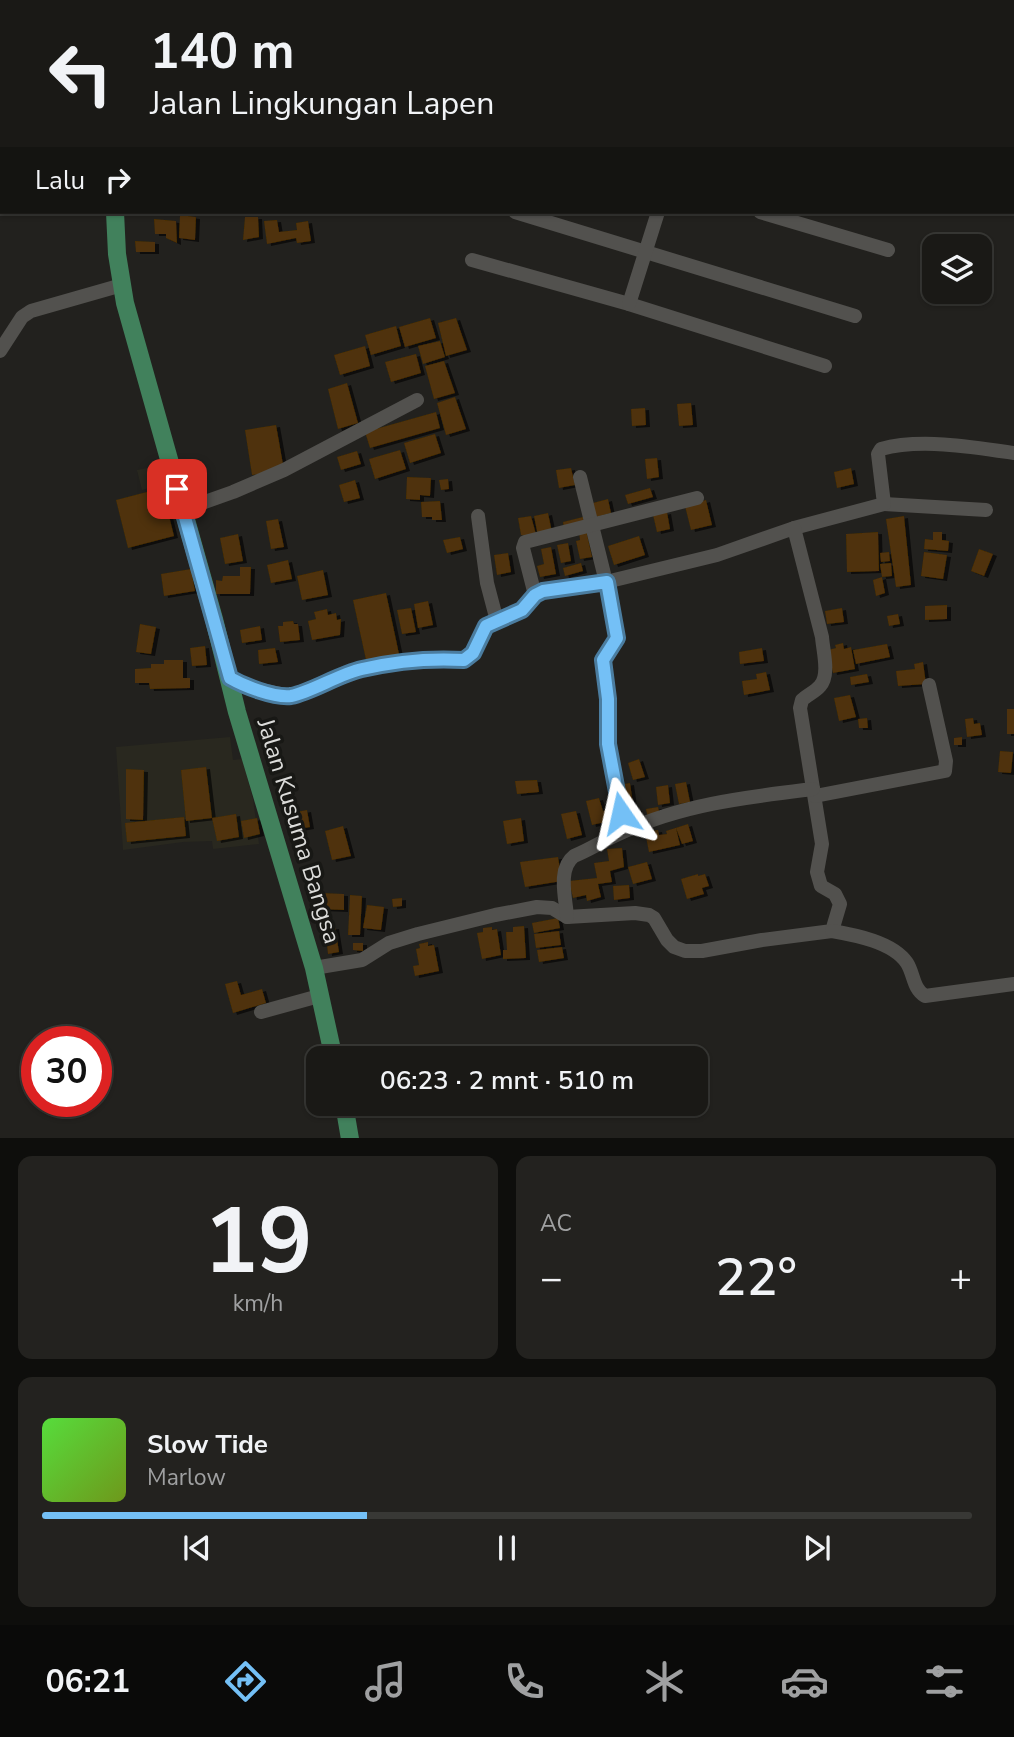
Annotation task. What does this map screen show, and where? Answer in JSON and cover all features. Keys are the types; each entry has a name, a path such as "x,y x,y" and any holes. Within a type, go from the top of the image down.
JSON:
{"main road":[{"name":"Jalan Kusuma Bangsa","path":"114,214 122,285 237,712 314,968 331,1046"}],"street":[{"path":"521,214 856,316"},
{"path":"629,304 657,214"},
{"path":"767,214 888,250"},
{"path":"472,260 629,304 825,366"},
{"path":"0,351 22,317 31,311 122,285"},
{"path":"182,510 284,470 416,400"},
{"path":"884,504 878,454 881,449 917,445 968,447 1014,453"},
{"path":"580,477 607,582 617,638 603,660 608,699 608,744 624,831"},
{"path":"535,595 523,548 525,542 697,498"},
{"path":"230,678 243,686 290,696 359,669 428,659 464,660 473,653 486,626 522,610 535,595 564,587 607,582 735,550 794,528 884,504 986,510"},
{"path":"478,516 487,583 497,621"},
{"path":"794,528 822,636 824,654 825,678 817,689 802,700 801,705 822,844 817,872 819,883 835,894 840,904 832,931"},
{"path":"567,917 564,875 567,862 624,831 686,809 734,798 814,792 945,771 946,761 929,684"},
{"path":"314,968 362,960 389,943 503,913 546,907 567,917 649,915 667,940 674,947 685,951 702,951 832,931 859,935 896,953 908,964 918,990 925,996 1014,984"},
{"path":"261,1012 320,996"}],"shaded area":[{"path":"158,466 162,484 142,490 137,470"},
{"path":"230,737 233,760 242,759 253,799 259,844 213,849 212,841 183,842 123,850 116,747"}],"building":[{"path":"180,215 196,217 195,240 179,238"},
{"path":"245,217 258,217 259,237 243,240"},
{"path":"154,219 176,221 177,243 166,238 166,234 155,234"},
{"path":"277,220 279,232 297,230 296,223 308,221 311,241 297,243 296,238 267,244 264,221"},
{"path":"135,241 155,242 155,252 136,252"},
{"path":"430,318 436,338 405,347 399,327"},
{"path":"456,318 467,350 446,356 438,323"},
{"path":"396,326 401,346 371,355 365,335"},
{"path":"440,341 445,357 423,364 418,346"},
{"path":"365,346 370,366 340,375 334,355"},
{"path":"416,354 421,373 391,382 385,362"},
{"path":"444,361 455,393 434,399 425,366"},
{"path":"347,383 358,423 338,429 328,389"},
{"path":"455,397 466,429 446,435 437,403"},
{"path":"691,403 693,425 679,426 677,404"},
{"path":"645,408 646,425 632,426 631,409"},
{"path":"436,412 440,428 370,448 365,432"},
{"path":"276,425 284,470 252,475 245,430"},
{"path":"435,434 441,453 410,463 404,443"},
{"path":"400,450 406,469 375,479 369,459"},
{"path":"357,451 361,464 341,470 337,457"},
{"path":"657,458 659,477 647,479 645,459"},
{"path":"571,468 575,485 559,488 556,470"},
{"path":"851,468 854,484 837,488 834,472"},
{"path":"407,477 431,478 430,496 420,495 420,500 406,499"},
{"path":"448,479 449,489 441,490 439,480"},
{"path":"355,480 360,498 344,502 339,485"},
{"path":"162,488 174,536 128,548 116,500"},
{"path":"650,488 653,497 628,504 625,495"},
{"path":"608,499 611,513 592,518 589,504"},
{"path":"706,500 712,525 691,530 685,506"},
{"path":"440,501 442,520 422,517 421,502"},
{"path":"667,512 670,529 657,532 653,515"},
{"path":"548,513 552,532 538,536 534,516"},
{"path":"531,516 537,538 521,535 518,518"},
{"path":"904,516 911,585 896,587 886,519"},
{"path":"583,517 585,523 564,528 563,522"},
{"path":"278,519 284,547 271,549 266,521"},
{"path":"586,530 592,557 580,559 576,541 580,540 579,532"},
{"path":"878,532 879,571 847,572 846,534"},
{"path":"933,532 942,532 942,540 949,541 948,551 924,549 925,539 933,540"},
{"path":"238,534 243,561 225,564 220,538"},
{"path":"639,536 645,555 614,565 608,546"},
{"path":"460,537 463,549 447,553 443,540"},
{"path":"568,543 571,561 561,563 557,545"},
{"path":"551,547 556,574 540,577 537,566 544,564 541,549"},
{"path":"979,549 993,554 984,576 971,571"},
{"path":"889,552 890,561 881,562 880,553"},
{"path":"924,552 947,555 943,579 921,576"},
{"path":"508,553 511,572 497,575 494,555"},
{"path":"288,560 292,579 271,583 267,565"},
{"path":"581,563 583,571 565,576 563,568"},
{"path":"891,563 892,576 882,577 880,564"},
{"path":"240,567 251,567 250,594 216,594 216,580 222,581 223,576 240,576"},
{"path":"191,569 195,591 164,596 161,574"},
{"path":"323,570 328,595 302,600 297,576"},
{"path":"882,577 885,593 876,596 873,580"},
{"path":"386,593 399,654 366,660 353,600"},
{"path":"428,601 433,625 418,628 414,604"},
{"path":"947,605 947,619 925,620 925,606"},
{"path":"411,608 416,632 402,634 397,610"},
{"path":"842,608 844,622 827,624 825,611"},
{"path":"327,609 328,615 336,613 337,620 341,619 340,635 312,640 308,621 316,619 314,612"},
{"path":"898,614 900,624 889,626 887,616"},
{"path":"293,621 298,624 300,640 280,642 278,626 283,626 283,622"},
{"path":"140,624 156,627 151,654 136,652"},
{"path":"260,626 262,640 242,643 240,630"},
{"path":"843,643 844,649 851,647 855,669 833,673 828,650"},
{"path":"887,644 890,657 856,664 853,650"},
{"path":"205,646 207,665 192,666 190,648"},
{"path":"275,648 278,662 259,664 258,650"},
{"path":"762,648 764,661 740,664 739,652"},
{"path":"164,660 183,660 183,678 190,678 190,688 150,689 149,683 135,683 135,669 151,668 151,664 164,664"},
{"path":"923,662 926,684 898,686 896,671 915,669 914,664"},
{"path":"766,672 770,690 744,695 742,681 757,679 756,674"},
{"path":"867,674 869,682 851,685 850,677"},
{"path":"850,695 856,717 839,721 834,698"},
{"path":"1007,709 1014,709 1014,734 1007,734"},
{"path":"867,718 868,728 859,728 858,719"},
{"path":"973,718 974,724 980,723 982,735 967,737 965,719"},
{"path":"962,737 962,745 954,745 954,738"},
{"path":"1000,751 1013,752 1011,773 998,772"},
{"path":"639,759 645,777 633,780 628,763"},
{"path":"206,767 212,818 186,821 181,770"},
{"path":"126,769 144,770 143,820 126,819"},
{"path":"537,780 539,792 517,794 515,781"},
{"path":"686,782 690,802 679,804 675,784"},
{"path":"630,783 634,811 621,813 618,785"},
{"path":"668,785 670,803 658,805 656,787"},
{"path":"599,798 603,811 615,808 621,826 608,831 605,822 592,825 586,801"},
{"path":"658,807 660,816 648,819 646,809"},
{"path":"307,810 310,827 294,830 291,813"},
{"path":"576,811 582,835 567,839 561,814"},
{"path":"236,814 239,837 217,841 212,818"},
{"path":"184,817 186,836 127,842 125,823"},
{"path":"257,818 260,834 244,838 241,821"},
{"path":"521,818 524,841 507,844 503,821"},
{"path":"688,824 693,841 682,844 676,828 680,845 649,852 645,832 658,830 659,835 667,834 666,831"},
{"path":"343,826 351,856 332,860 325,831"},
{"path":"622,848 624,867 610,871 612,882 598,884 601,897 587,901 586,895 573,898 569,881 597,878 594,863 609,861 607,849"},
{"path":"558,857 562,881 525,887 520,862"},
{"path":"647,862 652,879 633,884 628,867"},
{"path":"705,874 709,886 702,888 704,894 687,899 681,879"},
{"path":"629,885 630,898 614,900 613,886"},
{"path":"321,893 344,894 344,910 320,909"},
{"path":"350,895 362,896 360,935 348,935"},
{"path":"402,898 402,906 393,907 392,899"},
{"path":"367,905 384,907 381,930 363,928"},
{"path":"558,918 560,928 534,933 532,923"},
{"path":"524,926 526,958 503,959 503,950 507,950 506,932 513,932 513,927"},
{"path":"335,927 339,952 328,954 325,928"},
{"path":"492,927 492,930 497,929 501,955 482,959 477,933 483,932 483,928"},
{"path":"559,931 561,945 536,948 534,934"},
{"path":"428,942 428,946 434,945 439,971 415,976 413,966 419,965 416,949 420,948 419,944"},
{"path":"353,943 363,943 363,951 353,950"},
{"path":"562,947 564,958 539,962 537,950"},
{"path":"237,981 241,995 262,989 266,1003 233,1013 225,984"}],"route":[{"path":"177,489 230,678 243,686 285,696 359,669 428,659 468,659 488,624 514,615 535,595 564,587 607,582 617,638 603,657 608,699 608,744 621,813"}]}
